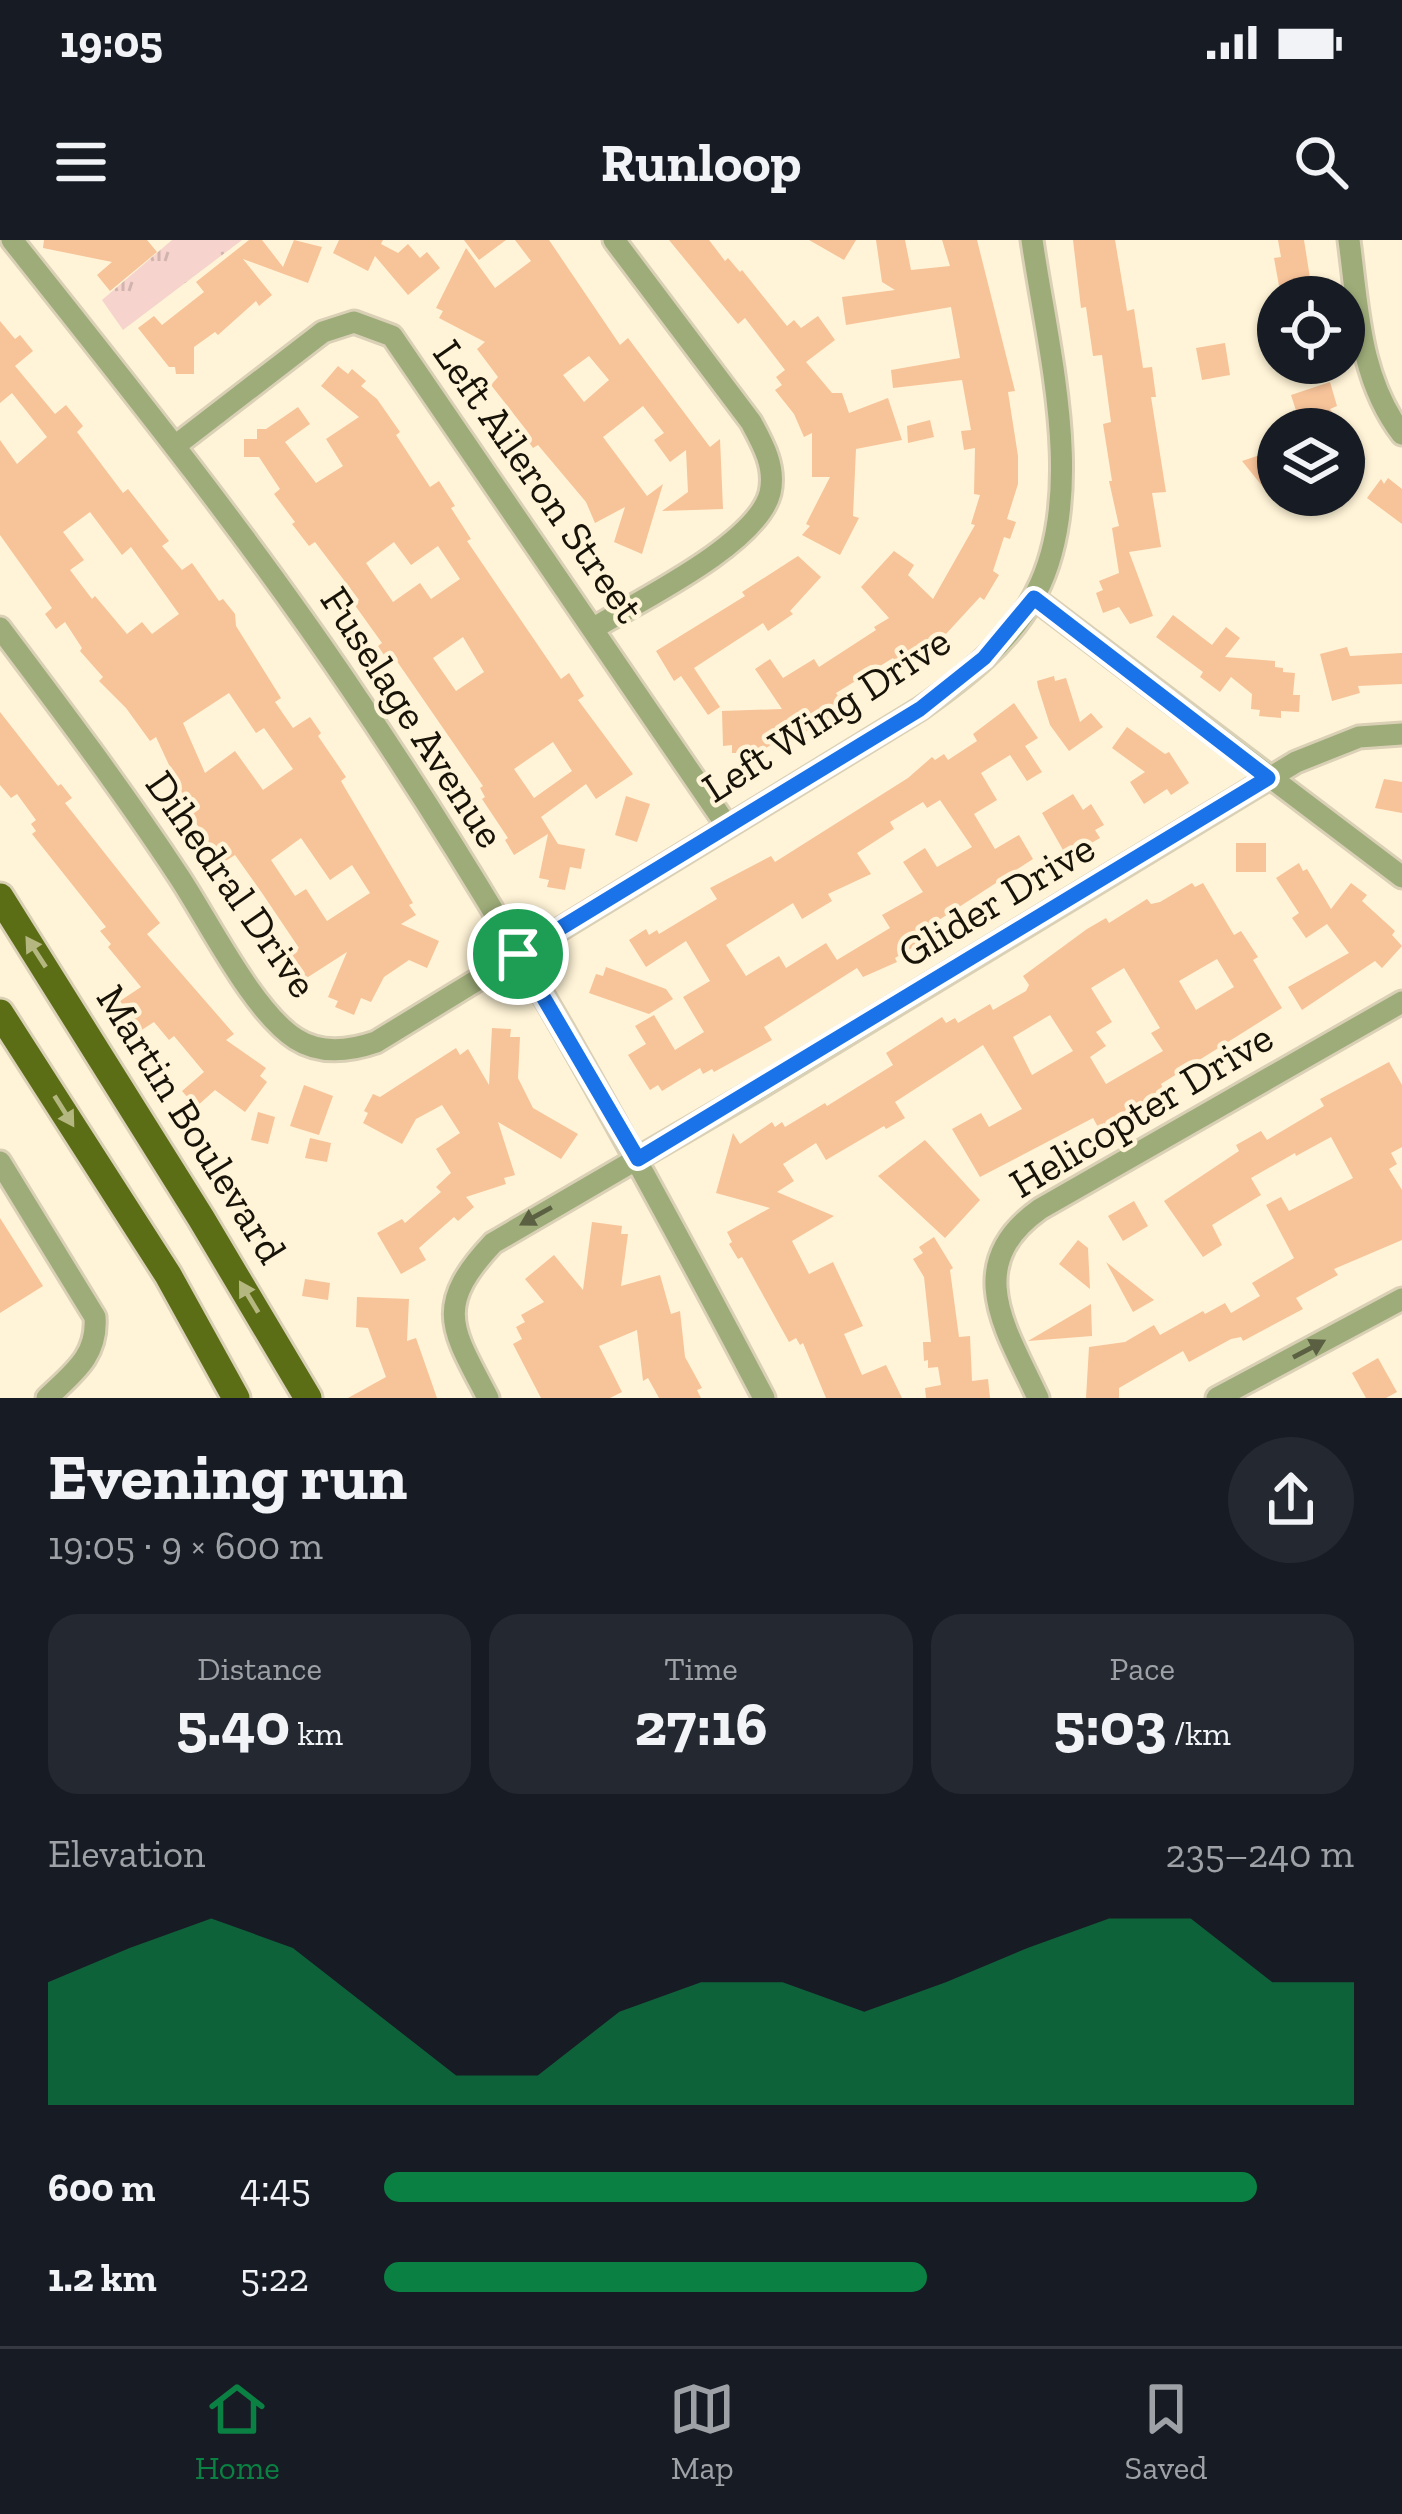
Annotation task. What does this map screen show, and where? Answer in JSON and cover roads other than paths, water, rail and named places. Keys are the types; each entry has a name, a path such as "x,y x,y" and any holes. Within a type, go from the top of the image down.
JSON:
{"main road":[{"name":"Martin Boulevard","path":"0,897 308,1398"},
{"path":"0,1013 168,1275 236,1398"}],"street":[{"name":"Fuselage Avenue","path":"12,240 175,446 355,693 518,954 638,1159 764,1398"},
{"path":"594,628 733,543 762,511 770,491 765,447 751,422 614,240"},
{"name":"Left Wing Drive","path":"518,954 955,685 1010,631 1034,598 1060,514 1060,482 1056,405 1032,240"},
{"path":"1348,240 1364,355 1374,387 1402,434"},
{"name":"Left Aileron Street","path":"175,446 323,332 354,322 380,328 402,350 727,826"},
{"path":"1034,598 1402,877"},
{"name":"Dihedral Drive","path":"0,628 177,873 264,1009 297,1040 331,1050 376,1042 518,954"},
{"name":"Glider Drive","path":"488,1398 453,1326 453,1311 466,1274 493,1243 1268,778 1337,743 1402,734"},
{"name":"Helicopter Drive","path":"1038,1398 995,1300 996,1268 1011,1234 1040,1209 1402,1002"},
{"path":"0,1162 95,1317 96,1334 88,1358 47,1398"},
{"path":"1217,1398 1402,1299"}]}
